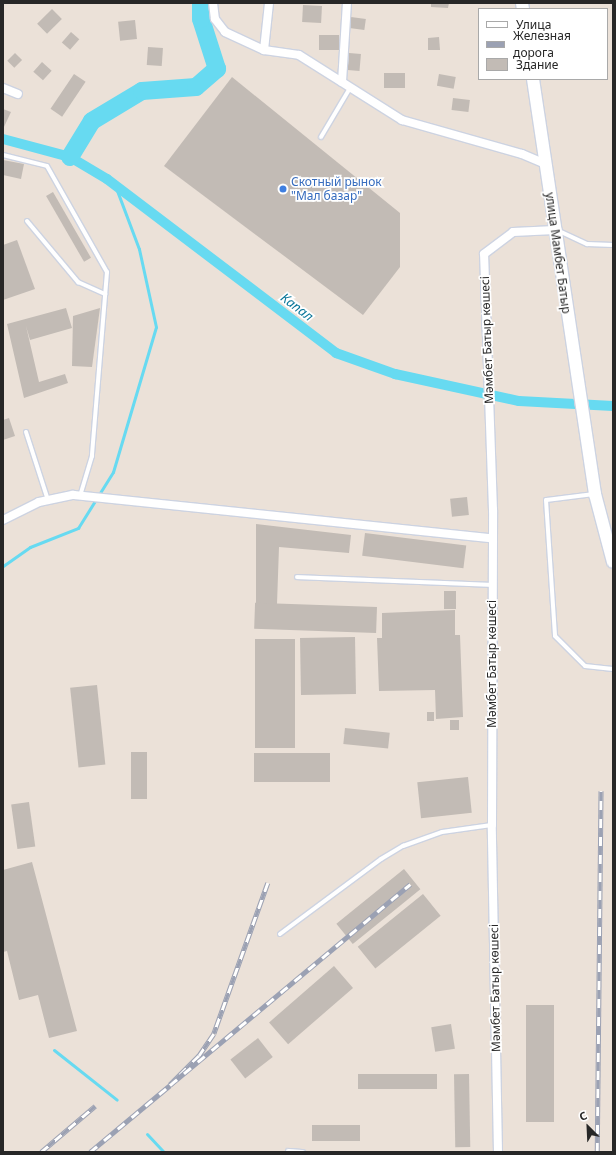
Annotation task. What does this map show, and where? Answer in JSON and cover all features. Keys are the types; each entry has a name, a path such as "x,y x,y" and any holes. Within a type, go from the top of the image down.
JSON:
{"main road":[{"name":"улица Мамбет Батыр","path":"533,80 577,383 595,494"},
{"path":"595,494 613,562"}],"street":[{"path":"213,3 215,19 224,32 264,50 299,55 402,120 522,154 545,164"},
{"path":"264,50 269,3"},
{"path":"342,82 347,3"},
{"path":"3,88 18,94"},
{"name":"Мәмбет Батыр көшесі","path":"498,1152 492,825 493,510 484,254 513,232 555,230"},
{"path":"3,520 39,502 80,496 492,538"}],"lane":[{"path":"320,138 350,88"},
{"path":"3,155 47,166 106,272 92,456 80,496"},
{"path":"27,221 78,282 105,294"},
{"path":"555,230 586,244 613,245"},
{"path":"26,432 48,500"},
{"path":"595,494 546,500 555,636 585,666 613,669"},
{"path":"297,577 492,585"},
{"path":"280,934 381,859 403,846 442,832 492,825"},
{"path":"288,1151 303,1152"}],"building":[{"path":"431,3 449,3 448,8 431,7"},
{"path":"303,5 322,6 321,23 302,22"},
{"path":"52,9 62,19 47,34 37,24"},
{"path":"351,17 366,19 364,30 349,28"},
{"path":"135,20 137,39 120,41 118,22"},
{"path":"71,32 79,39 70,50 62,43"},
{"path":"319,35 339,35 339,50 319,50"},
{"path":"439,37 440,50 428,50 428,38"},
{"path":"148,47 163,48 162,66 147,65"},
{"path":"15,53 22,60 14,68 7,61"},
{"path":"349,53 361,54 359,71 348,70"},
{"path":"42,62 52,71 43,80 33,72"},
{"path":"384,73 405,73 405,88 384,88"},
{"path":"74,74 86,82 62,117 51,109"},
{"path":"439,74 456,77 454,89 437,86"},
{"name":"Скотный рынок \"Мал базар\"","path":"232,77 400,213 400,267 363,315 164,166"},
{"path":"453,98 470,100 468,112 452,110"},
{"path":"3,109 11,112 3,129"},
{"path":"3,160 24,164 21,179 3,175"},
{"path":"53,192 91,258 84,262 46,196"},
{"path":"17,240 35,289 3,300 3,245"},
{"path":"66,308 72,328 30,340 26,326 39,382 65,374 68,383 24,398 7,324"},
{"path":"100,308 92,367 72,366 73,316"},
{"path":"9,418 15,436 3,440 3,420"},
{"path":"467,497 469,515 452,517 450,499"},
{"path":"256,524 351,535 349,553 279,547 277,604 256,605"},
{"path":"365,533 466,545 463,568 362,556"},
{"path":"444,591 456,591 456,609 444,609"},
{"path":"255,603 377,607 376,633 254,629"},
{"path":"455,610 455,635 460,635 463,717 436,719 435,690 379,691 377,638 382,638 382,613"},
{"path":"355,637 356,694 301,695 300,638"},
{"path":"255,639 295,639 295,748 255,748"},
{"path":"97,685 105,765 79,767 70,688"},
{"path":"427,712 434,712 434,721 427,721"},
{"path":"450,720 459,720 459,730 450,730"},
{"path":"345,728 390,733 388,749 343,744"},
{"path":"131,752 147,752 147,799 131,799"},
{"path":"254,753 330,753 330,782 254,782"},
{"path":"468,777 472,813 421,818 417,782"},
{"path":"29,802 35,847 17,849 11,805"},
{"path":"32,862 77,1031 49,1038 38,995 19,1000 7,951 3,952 3,870"},
{"path":"404,869 420,889 353,944 336,924"},
{"path":"423,894 441,916 375,969 358,947"},
{"path":"334,966 353,988 288,1044 269,1022"},
{"path":"526,1005 554,1005 554,1122 526,1122"},
{"path":"451,1024 455,1049 435,1052 431,1027"},
{"path":"258,1038 273,1057 245,1078 230,1060"},
{"path":"358,1074 437,1074 437,1089 358,1089"},
{"path":"454,1074 469,1074 470,1147 455,1147"},
{"path":"312,1125 360,1125 360,1141 312,1141"}],"waterway":[{"path":"70,157 92,121 142,91 196,87 217,69 201,19 201,3"},
{"name":"Капал","path":"3,139 70,157 107,179 336,353 395,374 519,401 613,406"},
{"path":"3,566 30,547 78,528 113,472 156,327 139,249 115,185"},
{"path":"54,1050 117,1100"},
{"path":"147,1134 164,1152"}],"railway":[{"path":"597,1152 601,791"},
{"path":"268,883 214,1034 199,1056 170,1085 410,884"},
{"path":"90,1152 170,1085"},
{"path":"41,1152 95,1106"}],"place":[{"name":"Скотный рынок \"Мал базар\"","path":"283,189"}]}
